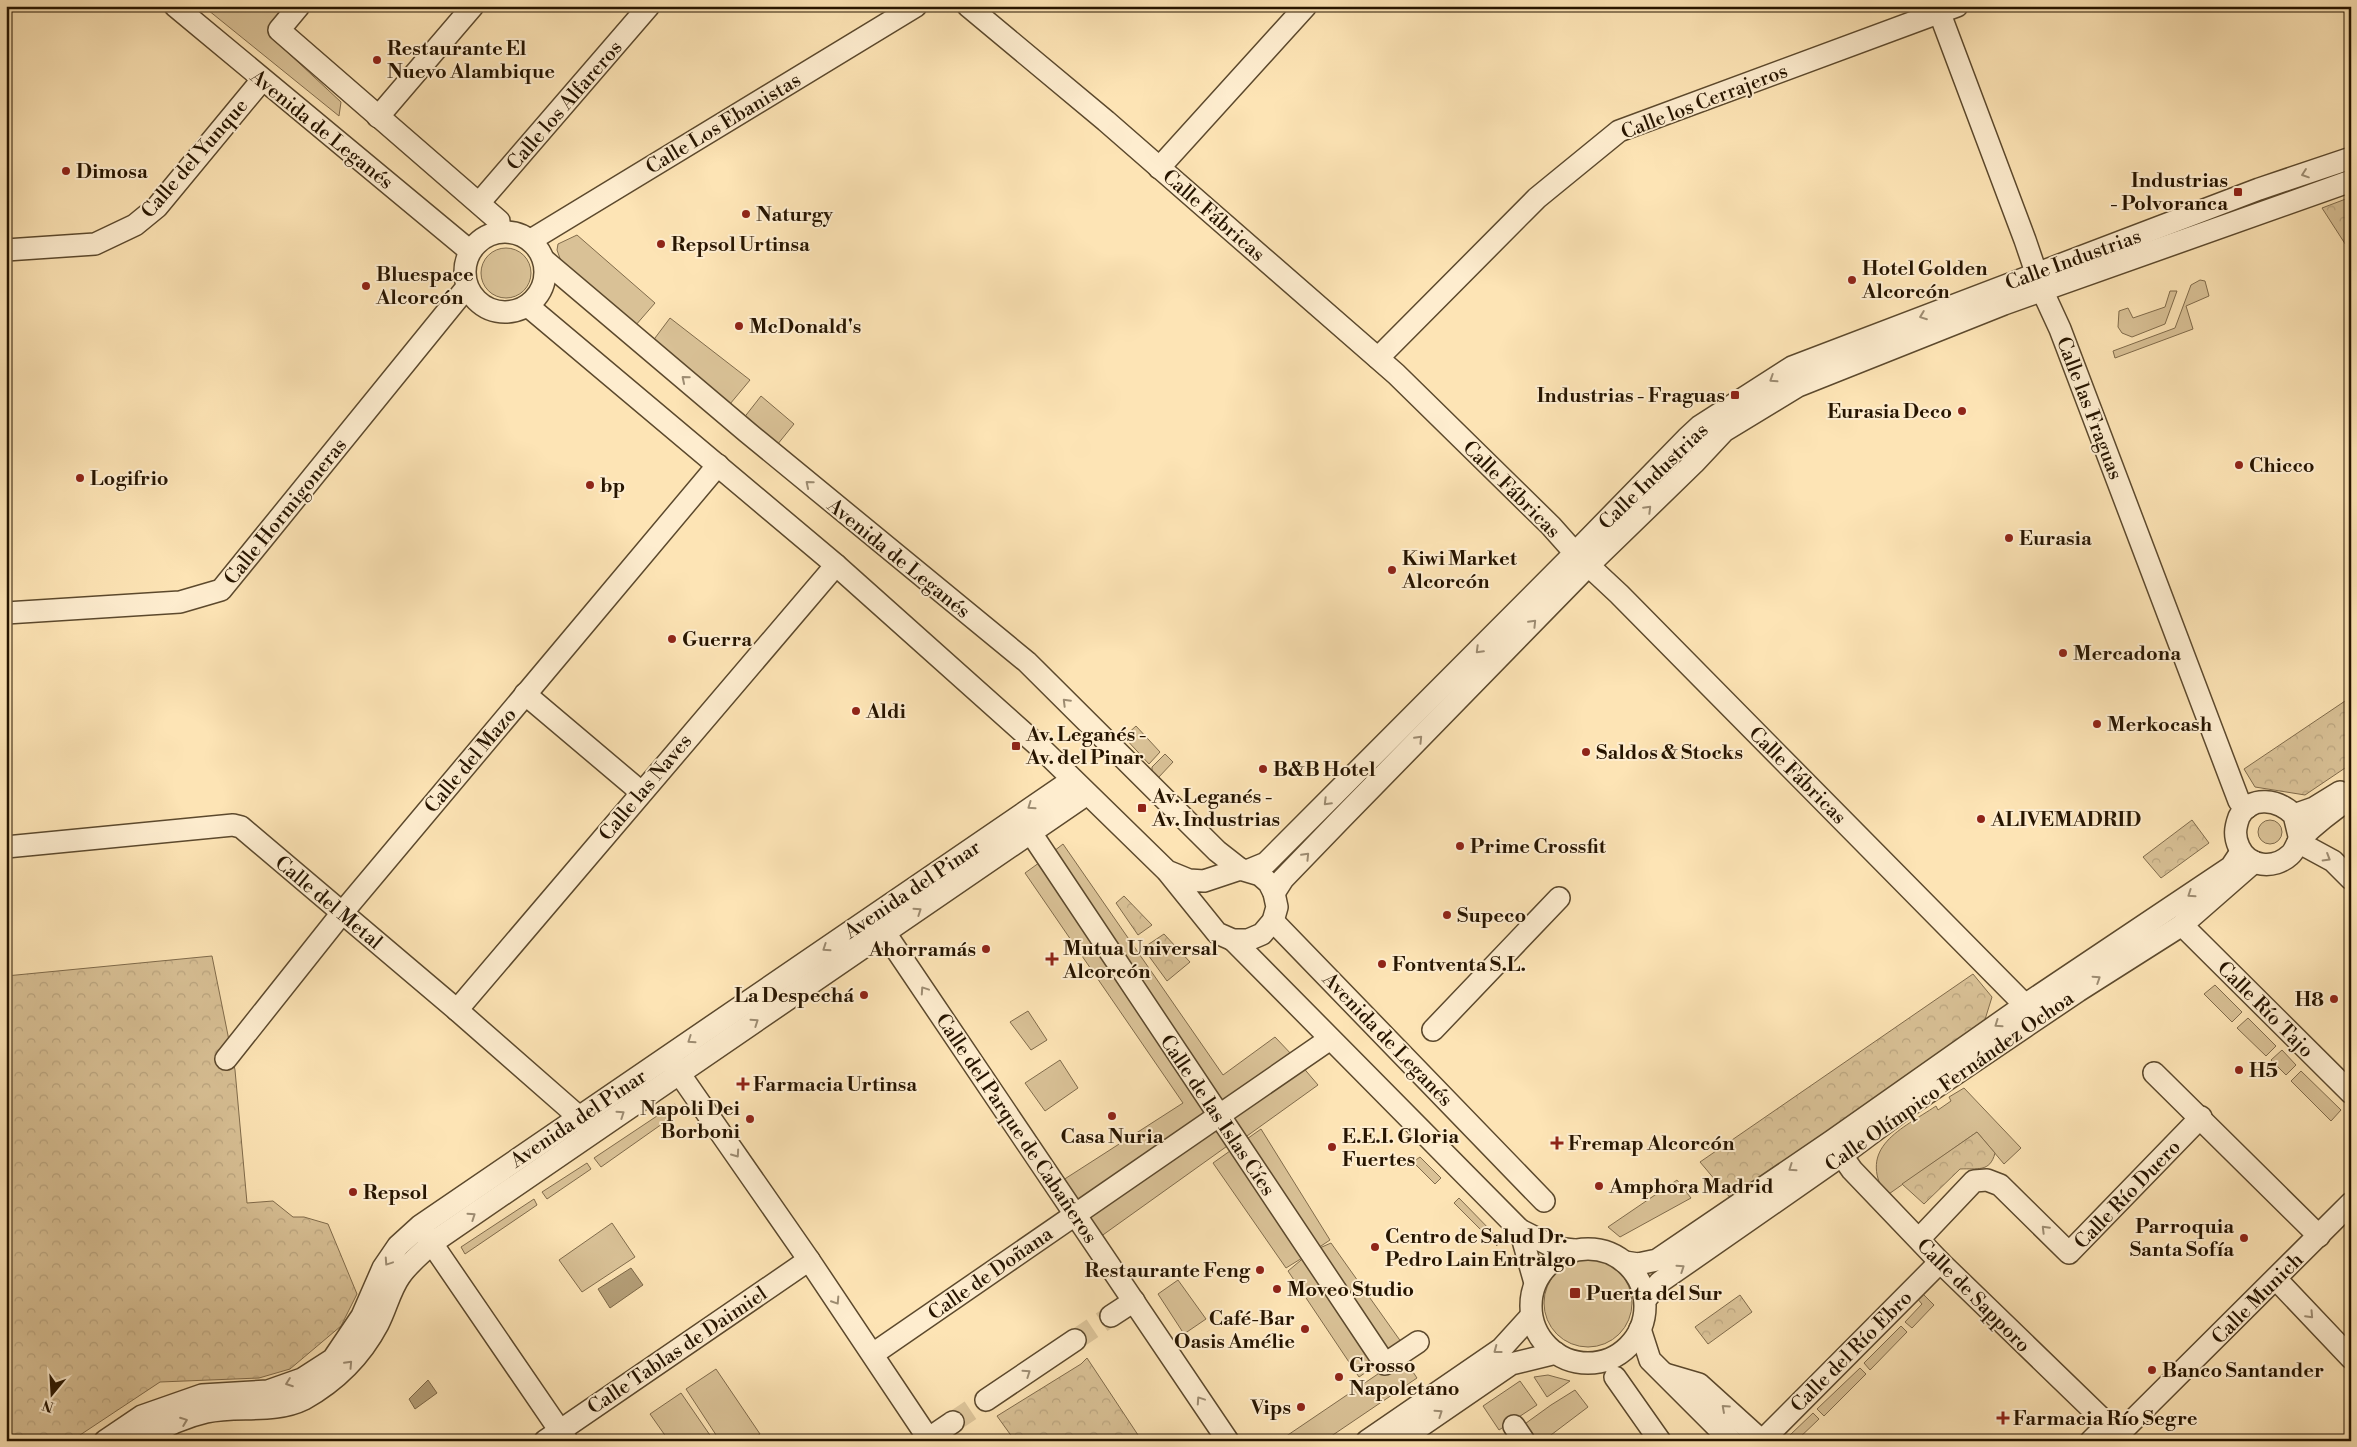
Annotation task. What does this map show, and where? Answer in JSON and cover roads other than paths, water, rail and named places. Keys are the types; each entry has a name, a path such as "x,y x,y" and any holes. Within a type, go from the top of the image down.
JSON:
{"street":[{"name":"Avenida de Leganés","path":"175,6 470,251"},
{"path":"299,6 279,30 499,221 499,232"},
{"path":"378,117 473,6"},
{"name":"Calle los Alfareros","path":"479,203 649,6"},
{"name":"Calle Los Ebanistas","path":"531,240 916,6"},
{"name":"Calle Fábricas","path":"968,6 1159,168 1378,358 1551,526 2025,1005"},
{"path":"1159,168 1306,6"},
{"name":"Calle las Fraguas","path":"1945,8 2038,282 2060,328 2239,800 2248,807"},
{"name":"Calle los Cerrajeros","path":"1378,358 1537,198 1619,131 1945,8"},
{"name":"Calle del Yunque","path":"6,250 95,244 135,225 157,207 262,80"},
{"name":"Calle Industrias","path":"1237,871 1266,863 1582,559 1694,463 1724,431 1798,386 2259,189 2351,158"},
{"name":"Calle Industrias","path":"2038,282 2351,181"},
{"path":"499,232 518,234 531,240 538,248 544,260 545,282 540,292 528,306 513,312 498,312 485,308 474,299 467,286 465,276 466,262 470,251 485,237 499,232"},
{"name":"Avenida de Leganés","path":"544,260 747,432 1027,662 1237,871"},
{"name":"Calle Hormigoneras","path":"6,613 180,602 221,590 467,286"},
{"path":"528,306 836,565 1043,750 1167,870 1217,932 1234,940 1248,940 1267,928 1277,907 1274,893 1264,879 1237,871 1204,882 1189,880 1167,870"},
{"name":"Calle del Mazo","path":"226,1059 342,913 718,465"},
{"name":"Calle Industrias","path":"1274,893 1283,879 1582,559"},
{"name":"Calle las Naves","path":"457,1010 836,565"},
{"path":"525,694 641,792"},
{"name":"Avenida del Pinar","path":"149,1432 202,1395 268,1391 302,1379 333,1359 362,1316 383,1268 398,1246 420,1226 579,1117 673,1065 880,924 1072,780"},
{"path":"2294,815 2314,808 2351,785"},
{"name":"Avenida del Pinar","path":"880,924 1031,833 1087,794"},
{"path":"2351,798 2299,841 2292,854 2284,861 2273,865 2247,857 2236,840 2235,828 2240,815 2248,807 2265,801 2276,802 2294,815 2299,841 2333,861 2351,880"},
{"name":"Calle del Metal","path":"6,847 233,825 246,831 457,1010 579,1117 592,1133"},
{"name":"Calle de las Islas Cíes","path":"1031,833 1385,1364 1418,1342"},
{"name":"Calle Olímpico Fernández Ochoa","path":"1645,1300 1660,1282 2025,1005 2247,857"},
{"name":"Calle Olímpico Fernández Ochoa","path":"1625,1262 1638,1264 1657,1260 1908,1106 2078,991 2182,925 2247,857"},
{"path":"1207,918 1204,902 1210,886 1237,871"},
{"path":"1433,1030 1559,898"},
{"name":"Calle del Parque de Cabañeros","path":"880,924 1228,1441"},
{"name":"Calle Río Tajo","path":"2182,925 2351,1093"},
{"name":"Avenida de Leganés","path":"1267,928 1262,956 1268,974"},
{"name":"Avenida de Leganés","path":"1267,928 1544,1201"},
{"name":"Avenida de Leganés","path":"1234,940 1520,1230 1556,1248 1574,1250"},
{"name":"Calle de Doñana","path":"873,1354 1330,1039"},
{"path":"673,1065 873,1354 928,1440 953,1422"},
{"name":"Avenida del Pinar","path":"105,1441 149,1432 206,1412 274,1407 302,1400 327,1384 346,1368 362,1350 378,1324 400,1276 432,1243 592,1133 673,1065"},
{"path":"2154,1073 2201,1117 2319,1236"},
{"name":"Calle Río Duero","path":"1919,1239 1974,1182 1987,1180 2000,1185 2069,1253 2201,1117"},
{"name":"Calle de Sapporo","path":"1837,1148 1852,1170 1940,1262 2117,1433"},
{"name":"Calle Munich","path":"2091,1441 2117,1433 2319,1236 2348,1211"},
{"path":"420,1226 557,1438"},
{"name":"Avenida de Leganés","path":"1520,1230 1535,1282"},
{"path":"1584,1247 1610,1253 1625,1262 1635,1273 1642,1286 1645,1300 1644,1315 1640,1329 1632,1342 1620,1354 1604,1361 1588,1363 1571,1360 1556,1353 1544,1343 1536,1330 1531,1316 1532,1293 1535,1282 1545,1267 1560,1256 1584,1247"},
{"name":"Calle Tablas de Daimiel","path":"557,1438 809,1260"},
{"name":"Calle del Río Ebro","path":"1762,1441 1940,1262"},
{"path":"2276,1279 2351,1358"},
{"path":"1111,1316 1134,1301"},
{"path":"1367,1441 1501,1349 1531,1316"},
{"path":"1640,1329 1656,1366 1731,1441"},
{"path":"986,1400 1075,1340"},
{"path":"1398,1441 1511,1364 1556,1353"},
{"path":"1620,1354 1656,1366 1699,1384 1762,1441"},
{"path":"1615,1377 1660,1441"}],"tunnel":[{"path":"1075,1340 1111,1316"},
{"path":"953,1422 986,1400"}],"place":[{"name":"Restaurante El Nuevo Alambique","path":"377,60"},
{"name":"Dimosa","path":"66,171"},
{"name":"Industrias - Polvoranca","path":"2238,192"},
{"name":"Naturgy","path":"746,214"},
{"name":"Repsol Urtinsa","path":"661,244"},
{"name":"Hotel Golden Alcorcón","path":"1852,280"},
{"name":"Bluespace Alcorcón","path":"366,286"},
{"name":"McDonald's","path":"739,326"},
{"name":"Industrias - Fraguas","path":"1735,395"},
{"name":"Eurasia Deco","path":"1962,411"},
{"name":"Chicco","path":"2239,465"},
{"name":"Logifrio","path":"80,478"},
{"name":"bp","path":"590,485"},
{"name":"Eurasia","path":"2009,538"},
{"name":"Kiwi Market Alcorcón","path":"1392,570"},
{"name":"Guerra","path":"672,639"},
{"name":"Mercadona","path":"2063,653"},
{"name":"Aldi","path":"856,711"},
{"name":"Merkocash","path":"2097,724"},
{"name":"Av. Leganés - Av. del Pinar","path":"1016,746"},
{"name":"Saldos & Stocks","path":"1586,752"},
{"name":"B&B Hotel","path":"1263,769"},
{"name":"Av. Leganés - Av. Industrias","path":"1142,808"},
{"name":"ALIVEMADRID","path":"1981,819"},
{"name":"Prime Crossfit","path":"1460,846"},
{"name":"Supeco","path":"1447,915"},
{"name":"Ahorramás","path":"986,949"},
{"name":"Mutua Universal Alcorcón","path":"1052,959"},
{"name":"Fontventa S.L.","path":"1382,964"},
{"name":"La Despechá","path":"864,995"},
{"name":"H8","path":"2334,999"},
{"name":"H5","path":"2239,1070"},
{"name":"Farmacia Urtinsa","path":"743,1084"},
{"name":"Casa Nuria","path":"1112,1116"},
{"name":"Napoli Dei Borboni","path":"750,1119"},
{"name":"Fremap Alcorcón","path":"1557,1143"},
{"name":"E.E.I. Gloria Fuertes","path":"1332,1147"},
{"name":"Amphora Madrid","path":"1599,1186"},
{"name":"Repsol","path":"353,1192"},
{"name":"Parroquia Santa Sofía","path":"2244,1238"},
{"name":"Centro de Salud Dr. Pedro Lain Entralgo","path":"1375,1247"},
{"name":"Restaurante Feng","path":"1260,1270"},
{"name":"Moveo Studio","path":"1277,1289"},
{"name":"Puerta del Sur","path":"1575,1293"},
{"name":"Café-Bar Oasis Amélie","path":"1305,1329"},
{"name":"Banco Santander","path":"2152,1370"},
{"name":"Grosso Napoletano","path":"1339,1377"},
{"name":"Vips","path":"1301,1407"},
{"name":"Farmacia Río Segre","path":"2003,1418"}]}
